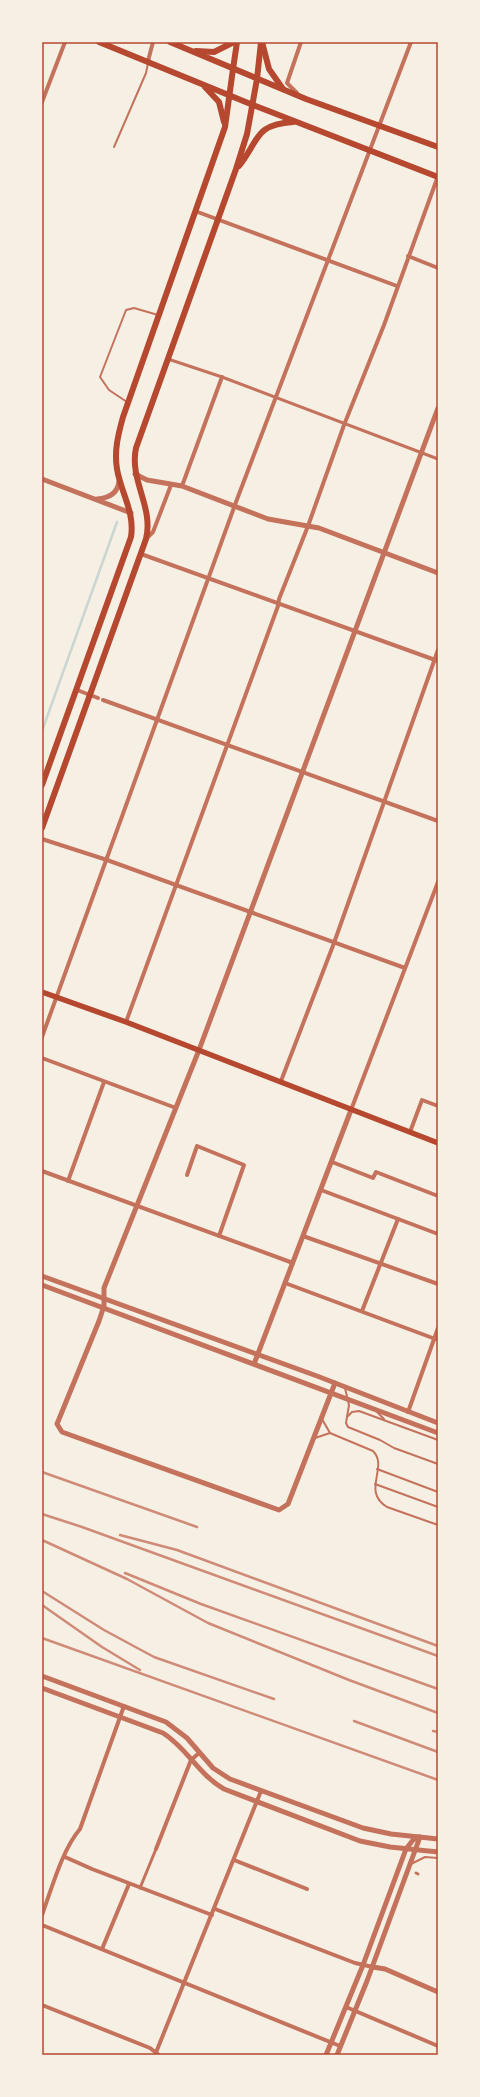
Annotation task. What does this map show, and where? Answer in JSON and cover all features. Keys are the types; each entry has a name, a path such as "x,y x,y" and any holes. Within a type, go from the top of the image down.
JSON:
{"main road":[{"path":"99,42 200,82 230,96 438,177"},
{"path":"170,42 299,96 438,147"},
{"path":"42,785 131,539 131,513 119,480 116,461 116,444 128,403 158,315 225,127 230,96 235,42 214,52 186,49"},
{"path":"42,828 146,539 147,513 135,474 134,462 137,444 236,169 253,105 262,42"},
{"path":"262,42 269,69 283,89"},
{"path":"200,82 219,102 225,127"},
{"path":"236,169 250,152 261,131 266,127 276,124 296,122"},
{"path":"42,992 281,1081 351,1110 438,1143"}],"street":[{"path":"42,102 65,42"},
{"path":"148,61 153,42"},
{"path":"299,96 287,83 301,42"},
{"path":"42,1037 234,507 411,42"},
{"path":"126,1022 344,425 398,286 438,177"},
{"path":"195,211 398,286"},
{"path":"408,256 438,268"},
{"path":"168,359 222,377 420,454 438,459"},
{"path":"182,486 222,377"},
{"path":"334,1383 288,1504 283,1509 277,1510 62,1432 58,1426 58,1420 103,1309 104,1288 199,1050 438,408"},
{"path":"135,474 147,480 182,486 268,520 319,528 438,573"},
{"path":"42,479 131,513"},
{"path":"94,499 110,497 117,488 119,480"},
{"path":"146,539 153,532 171,485"},
{"path":"141,554 279,602 436,661"},
{"path":"281,1081 334,943 436,661 438,650"},
{"path":"77,690 301,773 438,821"},
{"path":"42,839 107,860 405,968"},
{"path":"254,1364 438,882"},
{"path":"42,1058 176,1108"},
{"path":"68,1181 104,1082"},
{"path":"410,1132 422,1100 438,1106"},
{"path":"187,1175 198,1146 244,1165 219,1236"},
{"path":"332,1162 373,1178 376,1172 438,1196"},
{"path":"42,1171 293,1263"},
{"path":"321,1190 438,1234"},
{"path":"362,1311 398,1219"},
{"path":"303,1236 438,1284"},
{"path":"42,1276 258,1354 438,1423"},
{"path":"286,1283 436,1340"},
{"path":"42,1285 438,1433"},
{"path":"408,1412 436,1340 438,1328"},
{"path":"42,1676 166,1722 181,1732 220,1773 261,1791 363,1828 391,1834 438,1839"},
{"path":"42,1688 163,1733 176,1743 216,1785 257,1802 360,1841 406,1849 438,1852"},
{"path":"42,1915 64,1857 74,1835 80,1829 124,1706"},
{"path":"140,1888 191,1760 200,1753"},
{"path":"42,2005 150,2048 157,2054 261,1791"},
{"path":"326,2055 363,1965 406,1849 413,1840 420,1837"},
{"path":"337,2055 372,1967 420,1837"},
{"path":"64,1857 212,1916"},
{"path":"234,1860 307,1889"},
{"path":"102,1949 129,1884"},
{"path":"215,1909 363,1965 385,1969 438,1992"},
{"path":"42,1925 340,2046"},
{"path":"346,2007 438,2046"}],"lane":[{"path":"114,147 146,73 148,61"},
{"path":"128,403 109,390 100,377 126,310 134,308 158,315"},
{"path":"345,1387 349,1399 346,1423 350,1428 438,1464"},
{"path":"373,1408 384,1420"},
{"path":"347,1418 352,1412 359,1411 438,1440"},
{"path":"321,1417 330,1433 373,1451 378,1457 375,1484 376,1496 384,1505 438,1525"},
{"path":"312,1440 330,1433"},
{"path":"377,1469 438,1492"},
{"path":"375,1484 438,1507"},
{"path":"410,1866 421,1858 438,1858"}],"waterway":[{"path":"42,731 117,522"}],"railway":[{"path":"42,1472 197,1527"},
{"path":"42,1514 82,1527 438,1656"},
{"path":"120,1535 177,1550 438,1646"},
{"path":"42,1540 127,1579 208,1623 349,1680 438,1713"},
{"path":"125,1573 201,1604 438,1689"},
{"path":"42,1591 104,1630 154,1657 274,1699"},
{"path":"42,1605 102,1647 140,1670"},
{"path":"42,1638 438,1780"},
{"path":"354,1721 438,1752"},
{"path":"433,1731 438,1732"}]}
